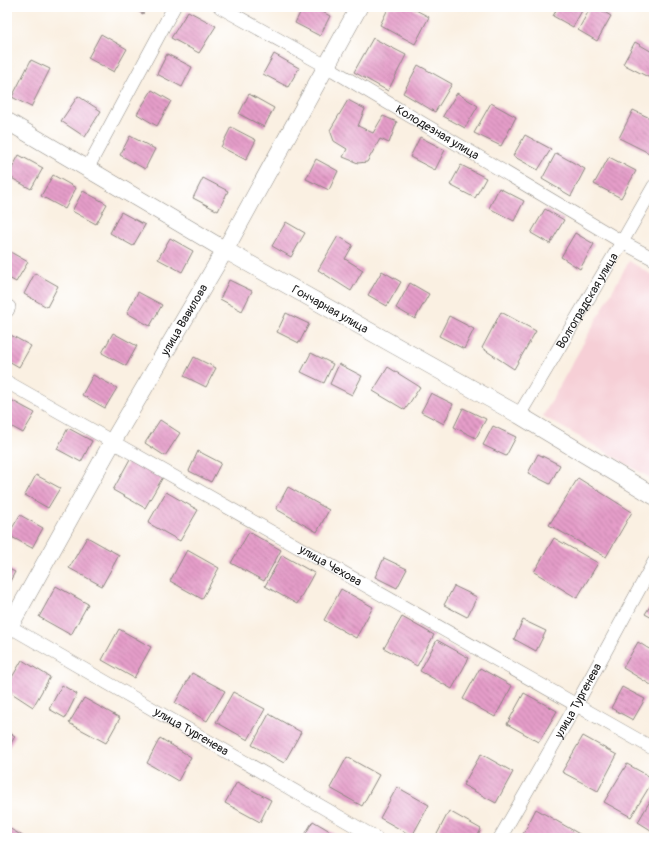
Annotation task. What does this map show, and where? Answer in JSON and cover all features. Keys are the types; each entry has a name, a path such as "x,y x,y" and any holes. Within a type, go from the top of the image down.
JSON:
{"street":[{"path":"87,169 174,7"},
{"name":"Колодезная улица","path":"220,7 326,66 622,242 654,259"},
{"name":"улица Вавилова","path":"8,628 113,441 225,250 359,7"},
{"name":"Гончарная улица","path":"7,122 225,250 519,415 654,496"},
{"name":"Волгоградская улица","path":"519,415 654,186"},
{"name":"улица Чехова","path":"7,382 654,749"},
{"name":"улица Тургенева","path":"500,838 576,705 654,562"},
{"name":"улица Тургенева","path":"8,628 376,838"}],"shaded area":[{"path":"629,261 654,276 654,480 543,416"}],"building":[{"path":"130,7 146,7 143,14"},
{"path":"303,7 313,7 330,16 320,36 295,23"},
{"path":"389,7 410,7 429,17 415,44 380,25"},
{"path":"558,7 584,7 573,27 553,16"},
{"path":"591,7 596,7 611,16 597,41 578,30"},
{"path":"188,11 216,26 199,53 171,38"},
{"path":"101,34 127,49 114,72 88,58"},
{"path":"373,38 406,55 388,91 354,72"},
{"path":"635,42 654,53 654,71 650,78 623,64"},
{"path":"167,54 192,67 182,87 157,74"},
{"path":"274,54 299,68 288,87 263,74"},
{"path":"31,60 50,69 31,107 12,97"},
{"path":"7,65 12,68 7,77"},
{"path":"418,65 452,84 435,112 403,93"},
{"path":"152,90 171,101 157,126 137,114"},
{"path":"457,93 478,106 465,128 443,116"},
{"path":"249,94 274,108 264,127 239,114"},
{"path":"78,96 101,111 85,137 61,121"},
{"path":"348,100 365,109 358,126 373,133 383,116 397,122 389,143 380,139 367,162 358,163 343,157 347,149 334,141 330,130"},
{"path":"491,103 516,117 501,146 474,133"},
{"path":"633,110 654,120 653,155 619,138"},
{"path":"231,127 256,140 246,160 221,147"},
{"path":"525,135 551,149 538,170 513,156"},
{"path":"130,136 155,149 145,169 120,155"},
{"path":"420,137 445,150 435,170 410,157"},
{"path":"556,153 585,169 571,196 542,179"},
{"path":"19,155 43,168 31,189 8,176"},
{"path":"609,157 636,171 621,198 594,184"},
{"path":"316,159 338,171 329,190 306,179"},
{"path":"461,165 486,178 475,198 450,185"},
{"path":"53,175 76,188 65,209 41,196"},
{"path":"203,178 228,191 218,211 193,198"},
{"path":"499,188 524,201 514,221 489,208"},
{"path":"83,191 107,204 96,224 72,211"},
{"path":"545,209 564,220 550,244 531,233"},
{"path":"121,212 145,225 133,246 110,233"},
{"path":"286,222 305,233 291,257 272,246"},
{"path":"575,233 594,244 580,269 561,257"},
{"path":"338,236 353,245 345,259 363,270 351,291 318,270"},
{"path":"170,238 193,251 182,272 158,259"},
{"path":"7,250 28,262 16,282 7,277"},
{"path":"382,271 401,282 387,306 368,295"},
{"path":"35,273 58,286 47,307 24,294"},
{"path":"229,280 252,291 242,311 220,299"},
{"path":"410,283 429,294 415,319 396,308"},
{"path":"138,292 162,305 150,326 127,313"},
{"path":"501,312 536,331 514,369 482,348"},
{"path":"286,313 309,324 299,343 277,332"},
{"path":"449,316 474,329 464,349 439,336"},
{"path":"7,333 31,346 19,367 7,360"},
{"path":"113,333 137,346 126,366 102,353"},
{"path":"311,353 333,364 324,383 301,372"},
{"path":"194,357 216,368 206,387 184,376"},
{"path":"339,364 362,376 352,395 330,384"},
{"path":"388,367 420,387 405,410 373,391"},
{"path":"93,375 117,388 105,408 82,395"},
{"path":"431,393 453,404 444,424 421,412"},
{"path":"11,400 35,413 23,433 7,424 7,407"},
{"path":"463,408 486,419 476,438 454,427"},
{"path":"160,420 180,433 165,456 145,443"},
{"path":"493,426 516,437 506,456 483,445"},
{"path":"68,428 92,441 81,462 57,449"},
{"path":"198,451 221,463 211,482 189,471"},
{"path":"538,454 560,465 550,484 528,473"},
{"path":"130,459 163,477 145,508 113,490"},
{"path":"36,475 60,488 48,508 25,495"},
{"path":"578,478 632,512 606,557 549,525"},
{"path":"288,487 329,510 317,532 276,509"},
{"path":"166,492 198,510 180,541 148,523"},
{"path":"20,515 43,528 32,548 8,535"},
{"path":"249,532 281,550 264,581 231,563"},
{"path":"87,537 119,555 102,586 69,568"},
{"path":"554,538 598,563 577,598 534,572"},
{"path":"187,550 219,568 202,599 170,581"},
{"path":"282,555 314,573 297,604 265,586"},
{"path":"384,558 407,569 397,588 375,577"},
{"path":"7,568 15,572 7,587"},
{"path":"56,586 88,604 71,635 39,617"},
{"path":"454,586 477,597 467,617 444,605"},
{"path":"341,589 373,607 356,638 324,620"},
{"path":"654,600 654,619 645,614"},
{"path":"402,617 434,635 417,666 384,648"},
{"path":"523,620 546,631 536,651 514,639"},
{"path":"119,629 151,647 134,678 102,660"},
{"path":"437,640 469,658 452,689 420,671"},
{"path":"638,642 654,652 654,680 651,685 623,668"},
{"path":"22,660 50,677 33,707 7,690 7,686"},
{"path":"480,668 512,686 495,717 463,699"},
{"path":"192,673 225,691 207,721 175,703"},
{"path":"62,685 77,694 65,718 49,709"},
{"path":"622,687 645,699 633,720 611,708"},
{"path":"233,692 265,709 248,740 216,722"},
{"path":"524,693 557,711 539,742 507,724"},
{"path":"84,698 120,718 106,743 69,723"},
{"path":"269,714 301,732 284,763 252,745"},
{"path":"7,731 15,736 7,751"},
{"path":"583,736 617,755 598,791 562,772"},
{"path":"160,738 191,757 178,781 147,763"},
{"path":"481,754 513,772 496,803 463,785"},
{"path":"347,757 379,775 362,806 330,788"},
{"path":"627,764 654,779 631,817 604,802"},
{"path":"237,782 271,800 260,822 225,803"},
{"path":"397,787 429,805 412,836 380,818"},
{"path":"654,794 654,832 638,822"},
{"path":"536,809 581,835 579,838 521,838"},
{"path":"449,811 481,829 477,838 435,838"},
{"path":"313,821 342,838 303,838"},
{"path":"7,827 26,838 7,838"}]}
